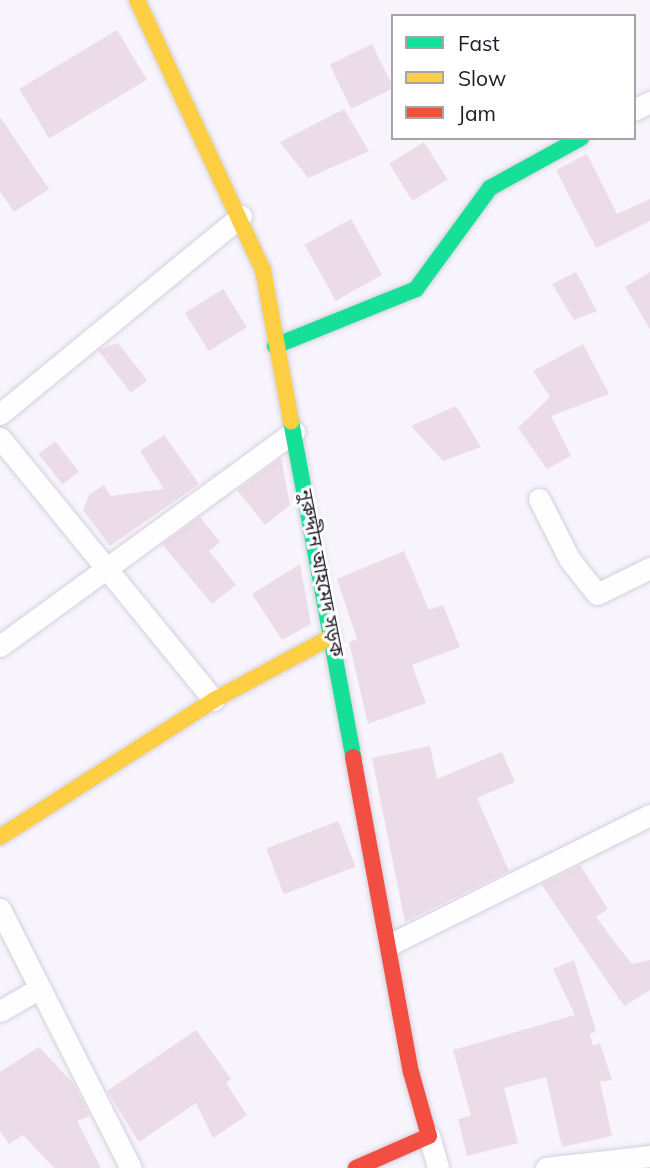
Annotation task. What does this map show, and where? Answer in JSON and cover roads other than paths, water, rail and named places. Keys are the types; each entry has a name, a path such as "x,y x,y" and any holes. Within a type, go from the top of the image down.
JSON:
{"main road":[{"name":"নুরুদ্দীন আহমেদ সড়ক","path":"137,0 241,216 263,270 275,346 294,432 391,944 411,1072 429,1136"},
{"path":"275,346 416,289 490,188 577,140"},
{"path":"0,837 215,700 333,636"},
{"path":"356,1168 429,1136"}],"street":[{"path":"0,414 241,216"},
{"path":"0,646 294,432"},
{"path":"0,438 215,700"},
{"path":"539,499 577,571 597,594 650,568"},
{"path":"391,944 650,815"},
{"path":"0,909 131,1168"},
{"path":"0,1011 40,988"},
{"name":"নুরুদ্দীন আহমেদ সড়ক","path":"429,1136 438,1168"},
{"path":"546,1168 650,1156"}]}
